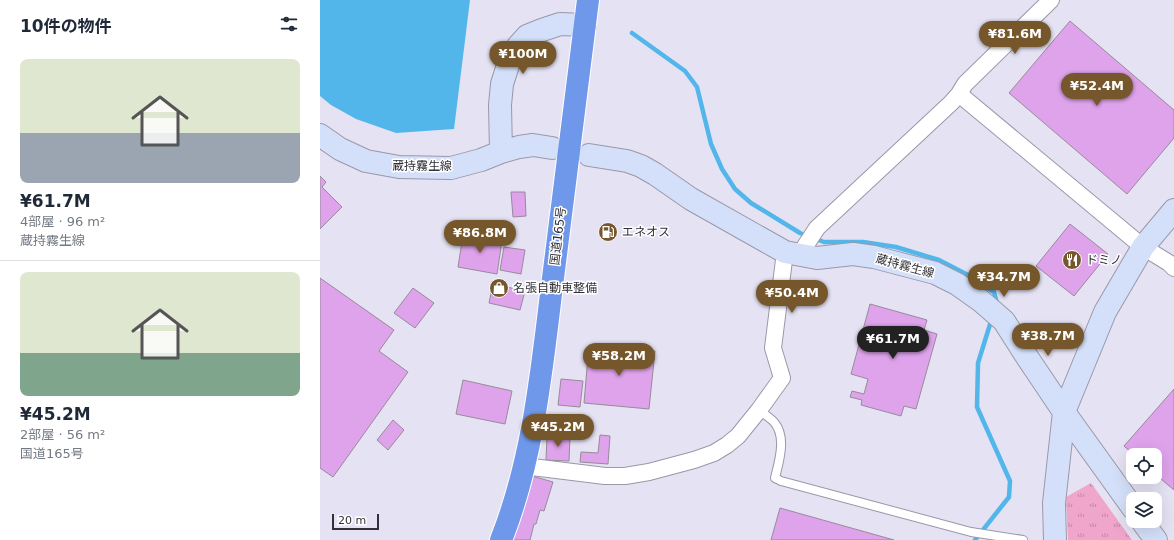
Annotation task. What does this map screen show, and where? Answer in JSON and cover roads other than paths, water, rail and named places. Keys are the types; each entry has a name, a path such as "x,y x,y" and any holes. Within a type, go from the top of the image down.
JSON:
{"highway":[{"name":"国道165号","path":"501,540 509,521 524,466 540,385 588,0"}],"main road":[{"path":"501,152 500,104 502,84 509,62 518,46 527,36 560,24 585,25"},
{"name":"蔵持霧生線","path":"320,135 340,149 366,161 399,167 451,168 481,160 519,147 533,145 552,148"},
{"name":"蔵持霧生線","path":"589,154 627,161 641,166 655,174 691,200 792,253 817,258 853,254 874,257 935,273 957,284 981,301 1004,321 1064,412 1126,498"},
{"path":"1055,540 1054,503 1064,412 1106,312 1143,247 1174,210"},
{"path":"1147,528 1156,540"}],"street":[{"path":"524,466 605,476 625,476 656,471 714,453 738,436 782,378 773,348 792,253 960,94 965,84 1051,0"},
{"path":"960,94 1143,247 1169,263 1174,268"}],"lane":[{"path":"759,410 774,423 779,433 781,443 775,478 781,481 971,532 1023,540"}],"water":[{"path":"320,0 470,0 454,129 396,133 356,119 331,105 320,96"}],"waterway":[{"path":"632,33 685,71 697,87 711,144 722,169 735,189 751,203 800,233 824,242 863,242 896,247 939,260 968,275 994,292 997,303 996,305"},
{"path":"975,540 1009,497 1010,481 977,407 978,363 992,318"}],"place":[{"name":"エネオス","path":"608,232"},
{"name":"ドミノ","path":"1072,260"},
{"name":"名張自動車整備","path":"499,288"}]}
